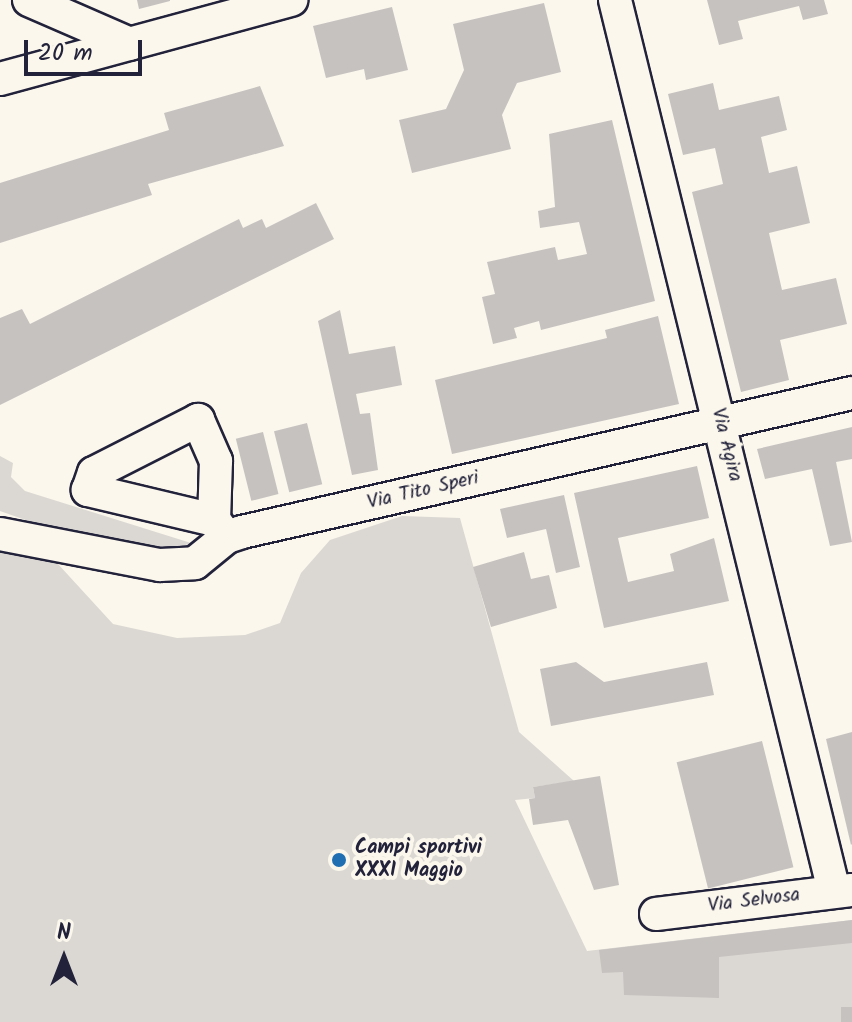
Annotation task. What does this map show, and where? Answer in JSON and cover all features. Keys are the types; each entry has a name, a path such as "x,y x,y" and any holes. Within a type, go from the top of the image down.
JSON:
{"street":[{"path":"0,7 28,0 130,44"},
{"path":"0,79 291,0"},
{"name":"Via Agira","path":"615,0 721,424 843,890"},
{"name":"Via Tito Speri","path":"0,534 160,565 195,563 221,528 721,424 852,393"},
{"name":"Via Selvosa","path":"656,914 843,890"}],"shaded area":[{"path":"0,456 13,463 11,477 25,491 191,543 172,550 121,543 57,531 0,511"},
{"path":"402,516 460,518 519,732 574,781 533,787 535,798 515,800 587,951 852,920 852,1022 0,1022 0,547 58,564 113,624 177,638 245,635 280,623 301,573 330,540"}],"building":[{"path":"137,0 170,0 170,1 139,9"},
{"path":"707,0 824,0 828,14 803,20 799,6 738,21 743,39 719,45"},
{"path":"544,3 561,72 517,83 502,115 511,149 412,173 399,120 446,109 464,70 453,24"},
{"path":"392,7 408,70 366,80 364,69 326,78 313,26"},
{"path":"713,83 719,110 779,96 787,130 761,137 769,173 797,166 810,223 769,233 782,290 836,278 847,324 780,340 789,380 741,392 692,192 723,184 715,148 683,155 668,94"},
{"path":"260,86 284,146 148,184 152,195 0,243 0,183 169,130 164,113"},
{"path":"612,120 655,301 541,330 539,321 514,328 517,338 493,344 482,297 495,294 487,262 555,247 558,260 587,254 579,222 540,228 538,211 555,207 549,134"},
{"path":"316,203 334,239 0,405 0,318 22,309 30,324 239,219 243,228 262,219 266,228"},
{"path":"340,310 349,354 395,346 402,385 356,394 360,414 370,413 378,470 352,475 318,321"},
{"path":"658,316 679,404 452,454 435,380 607,338 605,330"},
{"path":"307,423 322,484 289,492 274,431"},
{"path":"852,427 852,459 836,462 852,542 830,546 812,469 765,479 757,449"},
{"path":"263,432 278,494 251,501 236,439"},
{"path":"697,466 709,518 618,538 628,582 674,571 670,554 714,538 729,601 604,628 574,493"},
{"path":"564,495 580,567 556,573 546,529 507,538 500,509"},
{"path":"524,552 531,579 549,575 557,608 491,627 473,567"},
{"path":"576,662 604,682 707,662 714,695 551,726 540,669"},
{"path":"852,732 852,844 851,845 826,739"},
{"path":"762,741 793,867 708,888 677,762"},
{"path":"600,776 619,885 594,890 568,820 533,825 529,799 535,798 533,787"},
{"path":"852,920 852,943 719,957 719,998 624,995 623,972 602,973 599,950"},
{"path":"841,1007 852,1007 852,1022 841,1022"}],"place":[{"name":"Campi sportivi XXXI Maggio","path":"339,860"}]}
